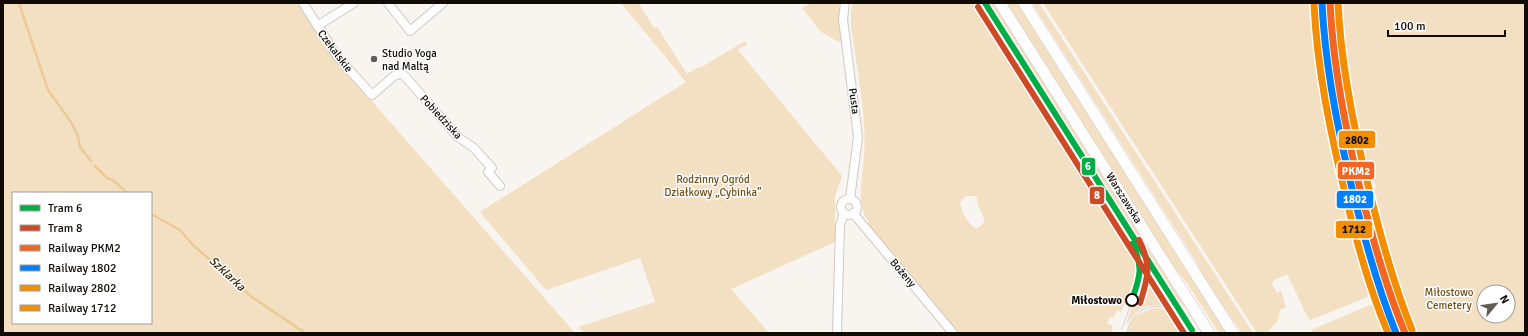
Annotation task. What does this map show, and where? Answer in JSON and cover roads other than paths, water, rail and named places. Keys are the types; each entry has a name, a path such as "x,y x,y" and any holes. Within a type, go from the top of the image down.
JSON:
{"main road":[{"name":"Warszawska","path":"1000,3 1209,333"},
{"name":"Warszawska","path":"1024,3 1233,333"}],"street":[{"name":"Czekalskie","path":"303,3 337,56 372,95"},
{"path":"317,26 354,3"},
{"path":"388,3 410,31 443,3"},
{"name":"Pusta","path":"845,3 843,19 858,137 850,199"},
{"name":"Pobiedziska","path":"372,95 394,76 402,73 458,137 474,148 492,168 488,172 500,186"},
{"path":"837,333 840,225 844,213 841,205 844,201 850,199 856,205 853,213 847,215 844,213"},
{"name":"Bożeny","path":"853,213 953,333"}],"waterway":[{"name":"Szklarka","path":"19,3 48,90 71,122 78,136 80,147 91,161"},
{"name":"Szklarka","path":"95,166 107,178 113,180 126,192"},
{"name":"Szklarka","path":"152,215 180,230 193,245 252,297 305,333"}],"tram line":[{"name":"6","path":"985,3 1192,330"},
{"name":"8","path":"978,7 1184,333"},
{"name":"8","path":"1139,240 1146,257 1147,264 1147,279 1140,303"},
{"name":"6","path":"1132,244 1136,252 1140,272 1132,300"},
{"path":"1151,274 1176,313"},
{"path":"1122,329 1132,300"},
{"path":"1127,333 1132,319 1137,314 1150,307 1157,306 1174,313 1189,333"}],"rail line":[{"name":"1802","path":"1322,3 1329,73 1347,165 1371,262 1396,333"},
{"name":"PKM2","path":"1330,3 1337,72 1344,117 1354,162 1379,260 1405,333"},
{"name":"2802","path":"1338,3 1348,95 1357,140 1387,259 1412,330"},
{"name":"1712","path":"1314,4 1321,76 1339,170 1364,264 1388,333"}],"place":[{"name":"Studio Yoga nad Maltą","path":"374,59"},
{"name":"Miłostowo","path":"1132,300"}],"park label":[{"name":"Rodzinny Ogród Działkowy „Cybinka”","path":"713,185"},
{"name":"Miłostowo Cemetery","path":"1449,298"}]}
